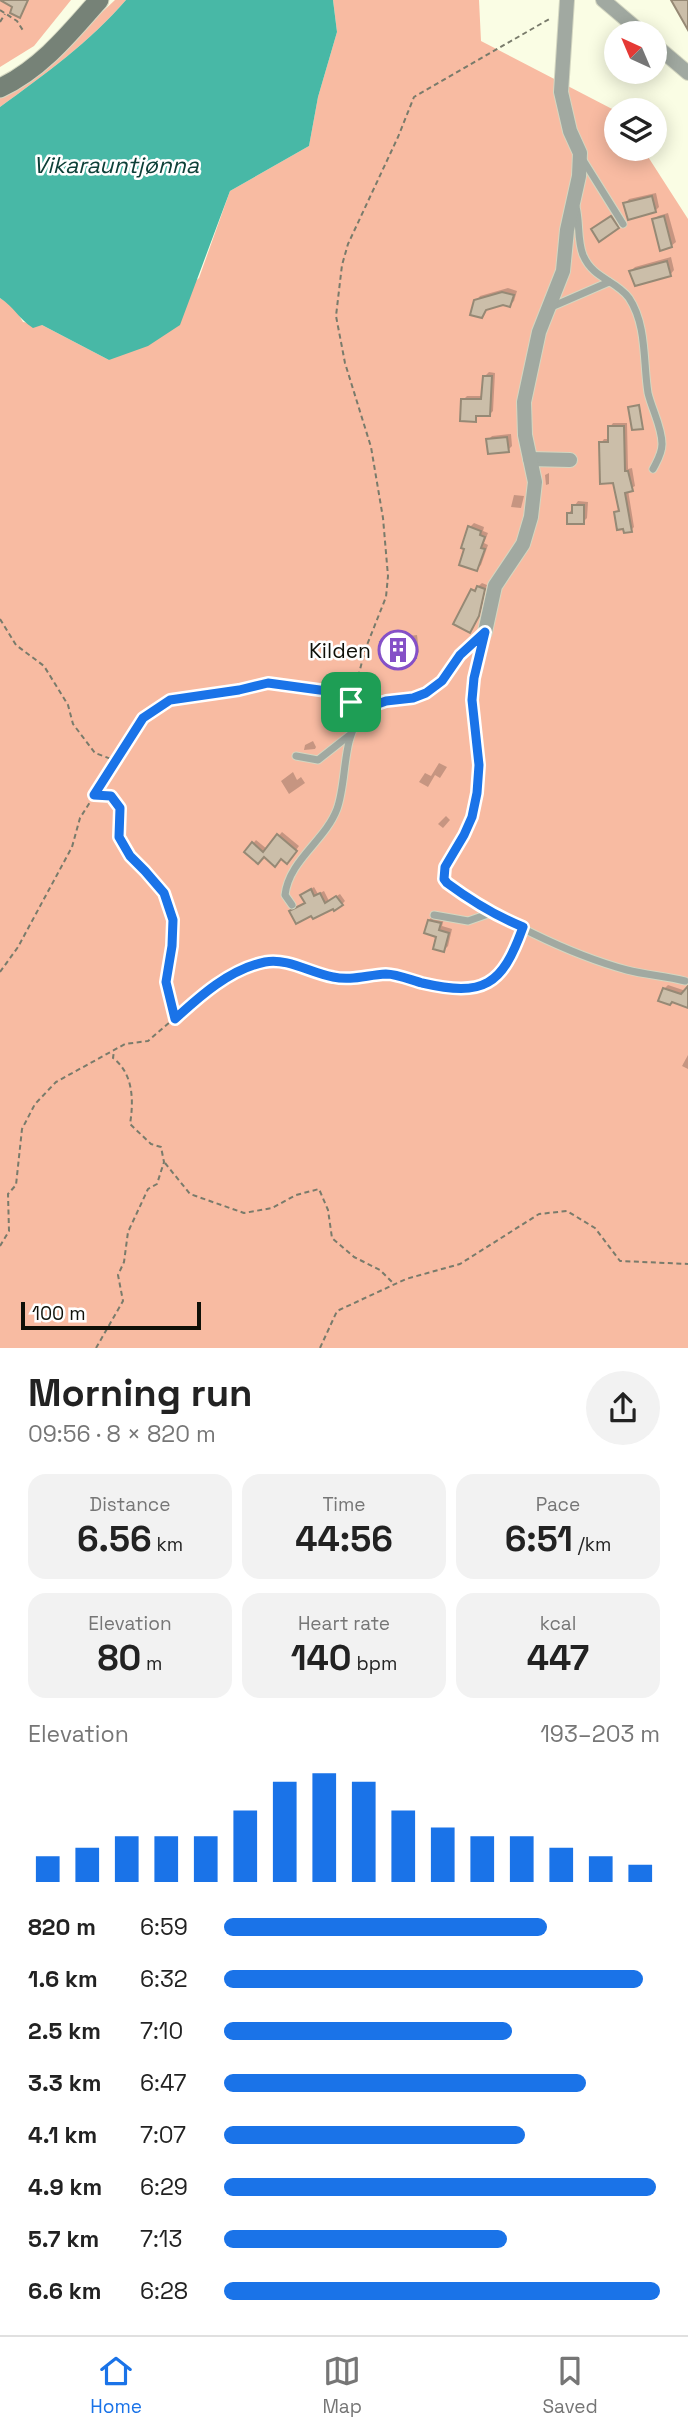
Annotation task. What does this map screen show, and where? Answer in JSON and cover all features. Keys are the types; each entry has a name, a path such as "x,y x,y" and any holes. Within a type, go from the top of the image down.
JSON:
{"main road":[{"path":"0,88 24,75 44,59 99,0"}],"street":[{"path":"603,0 628,21"},
{"path":"485,632 495,586 523,544 531,517 535,482 525,435 524,402 532,360 563,271 567,230 579,176 580,153 570,131 561,92 567,4"},
{"path":"667,55 688,73"},
{"path":"530,459 570,460"}],"lane":[{"path":"580,153 589,173 623,224"},
{"path":"574,200 583,255 598,276 626,295 639,323 649,395 662,437 662,448 653,469"},
{"path":"549,309 609,282"},
{"path":"296,756 318,760 351,733 361,717 375,705 417,696 434,688 449,673 460,655 485,632"},
{"path":"485,632 474,678 472,700 479,765 477,793 468,826 444,872 447,883 491,913 585,956 615,966 685,981"},
{"path":"239,690 268,683 303,686 335,693 351,702 375,705"},
{"path":"292,905 285,895 286,888 302,858 334,816 343,789 351,733"},
{"path":"434,915 468,922 491,913"}],"path":[{"path":"351,702 365,650 386,597 388,576 382,509 371,447 345,363 336,316 342,265 348,244 398,138 414,97 567,4"},
{"path":"0,10 18,21 24,32"},
{"path":"0,22 6,13"},
{"path":"0,619 16,645 44,666 68,705 73,724 95,753 115,760"},
{"path":"0,972 18,947 72,847 80,818 143,718 170,700 239,690"},
{"path":"94,795 111,796 120,808 119,837 130,856 164,893 173,920 166,982 175,1019"},
{"path":"0,1246 9,1231 8,1194 16,1185 22,1129 35,1104 56,1082 125,1044 148,1041 201,995 236,973 266,962 295,964 330,977 350,980 387,974 448,988 478,987 498,977 512,957 523,927"},
{"path":"114,1049 113,1058 124,1067 130,1084 130,1124 151,1144 161,1147 164,1162 190,1194 244,1213 272,1208 296,1195 319,1189 328,1210 332,1238 354,1257 380,1270 394,1284"},
{"path":"96,1348 123,1301 118,1275 124,1262 128,1231 148,1189 157,1184 164,1162"},
{"path":"320,1348 337,1311 406,1279 460,1264 539,1214 567,1211 595,1228 621,1261 688,1264"}],"shaded area":[{"path":"0,0 71,0 34,46 0,67"},
{"path":"115,0 126,0 82,43 0,107 0,95 44,67"},
{"path":"333,0 479,0 481,41 604,105 604,161 651,161 688,219 688,1348 0,1348 0,298 14,307 23,322 42,325 109,360 199,278 230,191 309,146 318,97 337,32"}],"water":[{"name":"Vikarauntjønna","path":"126,0 333,0 337,32 318,97 309,146 230,191 180,325 148,346 109,360 42,325 33,328 0,298 0,107 82,43"}],"building":[{"path":"0,0 28,0 20,18 10,13 12,7"},
{"path":"671,0 688,0 688,30"},
{"path":"652,196 656,212 628,220 623,203"},
{"path":"611,216 619,228 599,242 591,229"},
{"path":"664,216 672,247 660,251 652,219"},
{"path":"667,261 671,276 635,286 629,271"},
{"path":"502,292 514,295 510,307 503,305 486,310 482,318 470,315 474,300"},
{"path":"483,376 492,376 490,416 476,416 476,422 460,421 461,399 481,399"},
{"path":"639,405 643,429 632,430 628,407"},
{"path":"608,426 624,426 625,471 628,471 633,491 625,493 632,532 617,530 614,512 619,511 613,483 600,484 599,442 608,442"},
{"path":"507,437 509,452 488,454 486,439"},
{"path":"572,505 584,505 584,524 567,524 567,513 572,513"},
{"path":"468,526 481,531 480,535 485,537 481,548 485,549 477,571 459,565"},
{"path":"477,586 485,589 479,616 470,633 453,624 471,589 475,591"},
{"name":"Kilden","path":"413,638 416,658 383,662 380,642"},
{"path":"277,834 297,851 287,864 281,859 275,867 264,857 258,864 244,852 252,842 263,852"},
{"path":"311,889 314,896 320,893 325,903 336,896 343,905 334,911 333,909 313,919 311,916 296,924 289,911 305,903 300,895"},
{"path":"428,920 441,923 439,930 449,933 444,952 433,949 436,937 424,933"},
{"path":"688,986 688,1008 672,1002 670,1005 658,1001 663,988 681,994"}],"place":[{"name":"Kilden","path":"398,650"}],"route":[{"path":"485,632 474,678 472,700 479,782 472,817 445,867 444,879 491,913 523,927 512,957 498,977 478,987 448,988 387,974 350,980 330,977 295,964 266,962 236,973 201,995 175,1019 166,982 173,920 164,893 130,856 119,837 120,808 111,796 94,795 143,718 170,700 268,683 327,691 351,702 375,705 426,693 442,681 460,655 485,632"}]}
